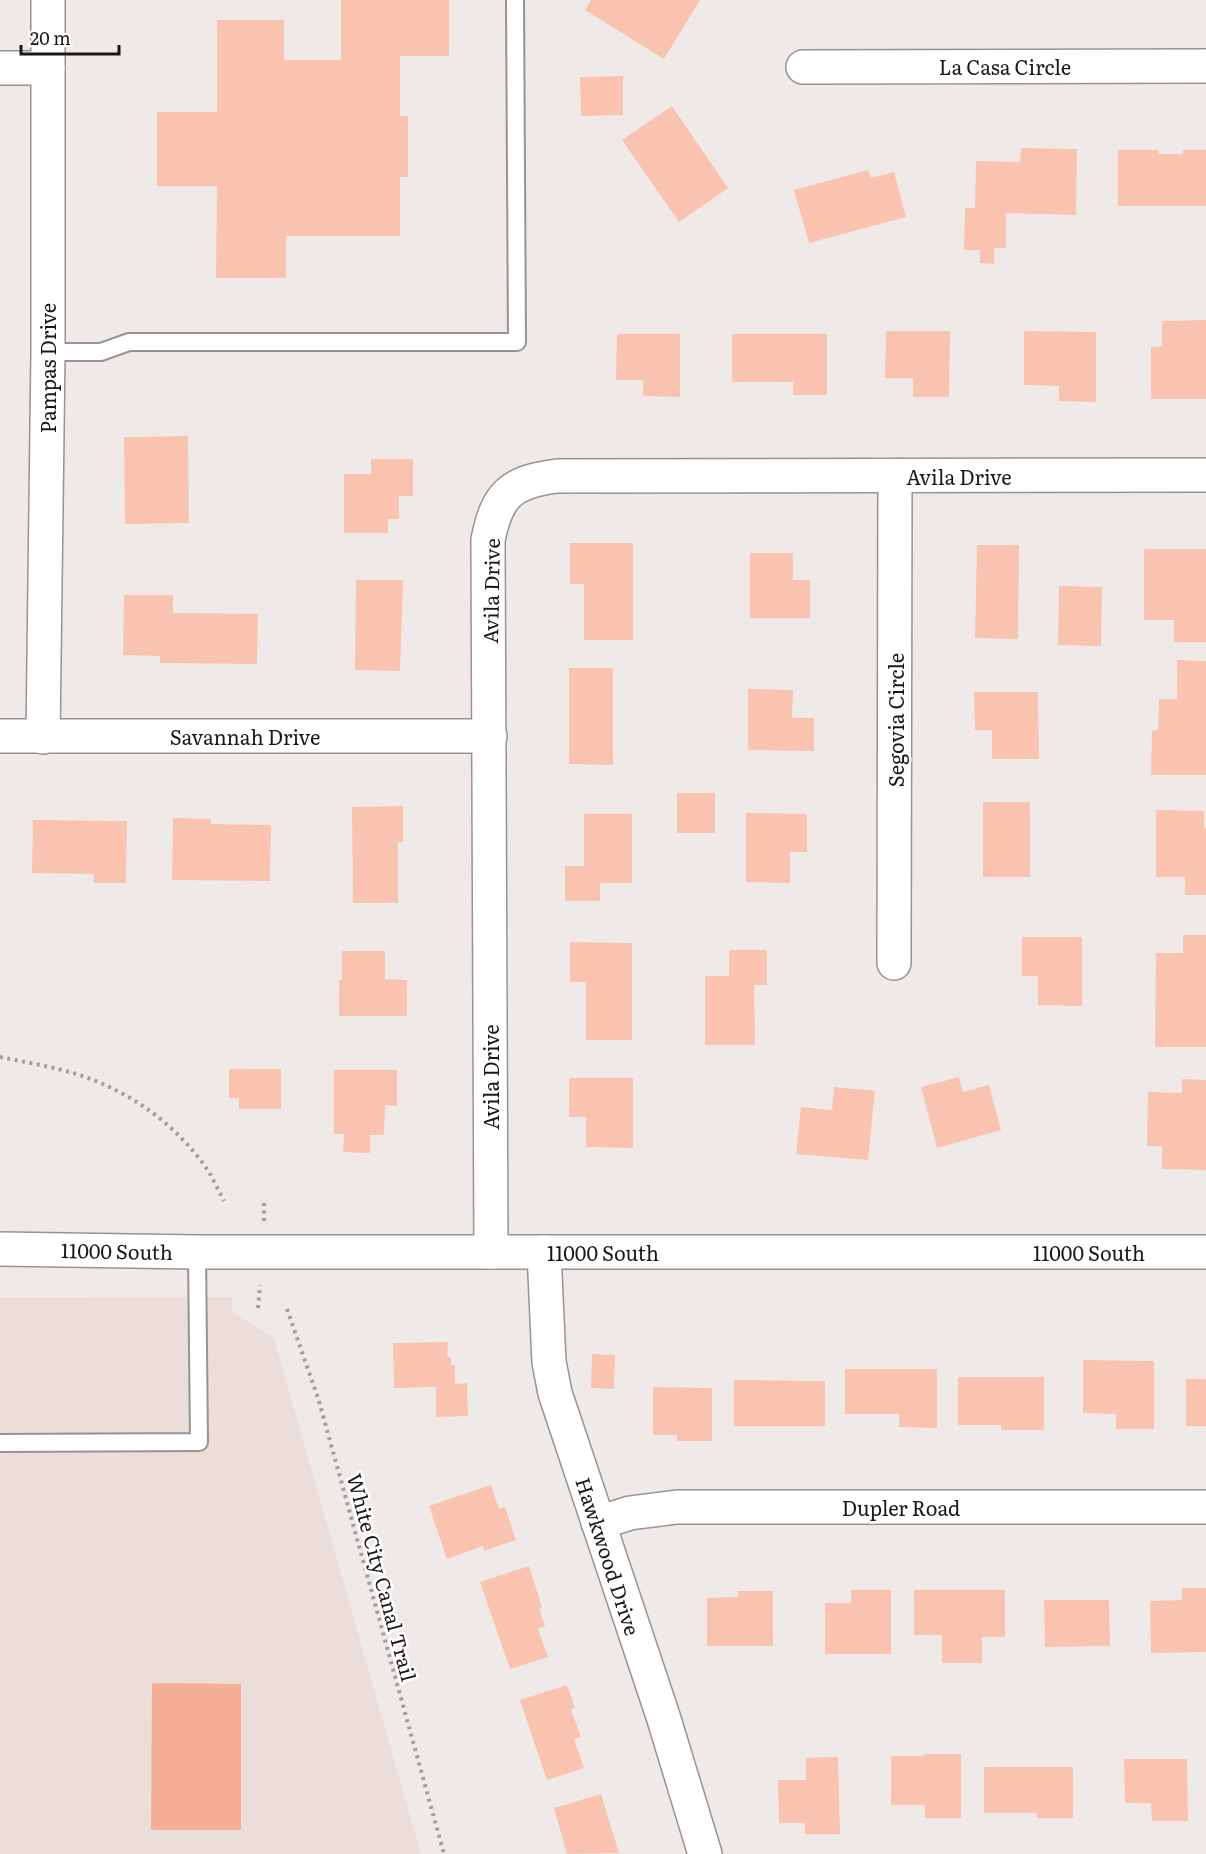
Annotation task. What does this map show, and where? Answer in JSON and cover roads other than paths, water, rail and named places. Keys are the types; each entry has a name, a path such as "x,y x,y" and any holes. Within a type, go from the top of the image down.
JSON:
{"street":[{"name":"Pampas Drive","path":"43,737 48,352 48,0"},
{"name":"La Casa Circle","path":"803,67 1206,66"},
{"path":"0,68 48,68"},
{"name":"Avila Drive","path":"491,1252 488,540 493,514 508,492 531,480 557,476 1206,475"},
{"name":"Segovia Circle","path":"894,963 895,476"},
{"name":"Savannah Drive","path":"0,736 490,736"},
{"name":"11000 South","path":"0,1249 197,1252 1206,1252"},
{"name":"Hawkwood Drive","path":"544,1252 549,1362 555,1393 663,1716 705,1854"},
{"name":"Dupler Road","path":"598,1523 630,1513 676,1507 1206,1507"}],"lane":[{"path":"48,352 101,352 129,342 517,342 515,0"},
{"path":"0,1443 199,1442 197,1252"}]}
